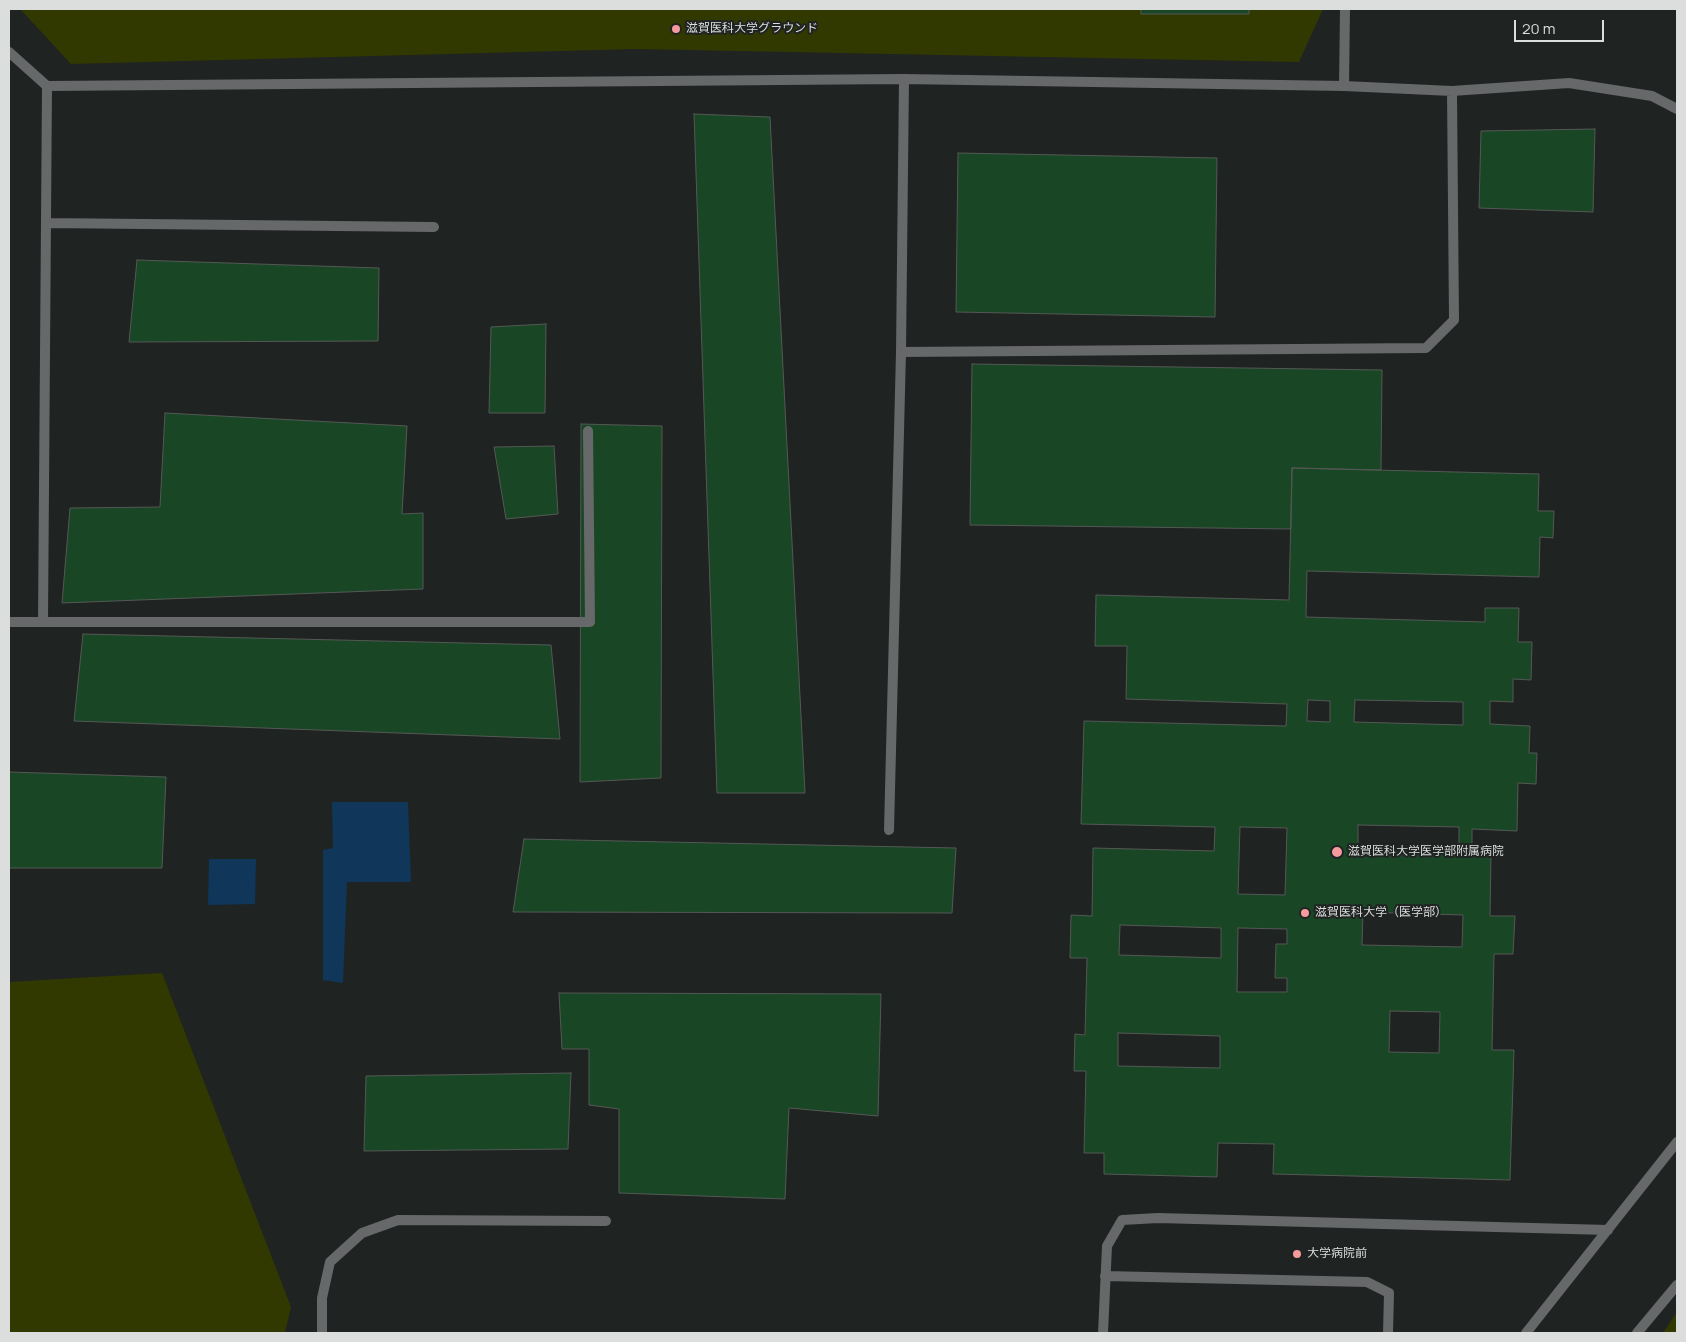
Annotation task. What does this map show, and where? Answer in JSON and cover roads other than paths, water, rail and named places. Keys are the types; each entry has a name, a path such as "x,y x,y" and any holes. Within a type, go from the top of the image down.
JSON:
{"street":[{"path":"1344,86 1345,9"},
{"path":"9,52 48,86 904,80 1344,86 1452,91 1568,84 1652,96 1677,109"},
{"path":"889,830 901,352 904,80"},
{"path":"43,622 48,86"},
{"path":"901,352 1426,348 1454,320 1452,91"},
{"path":"47,223 434,227"},
{"path":"9,622 590,622 588,431"},
{"path":"1526,1333 1677,1142"},
{"path":"1103,1333 1107,1246 1122,1220 1158,1218 1608,1230"},
{"path":"322,1333 322,1298 330,1262 362,1233 398,1220 606,1221"},
{"path":"1105,1276 1367,1282 1389,1292 1388,1333"},
{"path":"1637,1333 1677,1285"}],"water":[{"path":"332,802 408,802 411,882 347,882 343,983 323,980 323,850 333,848"},
{"path":"209,859 256,859 255,904 208,905"}],"place":[{"name":"滋賀医科大学グラウンド","path":"676,29"},
{"name":"滋賀医科大学医学部附属病院","path":"1337,852"},
{"name":"滋賀医科大学（医学部）","path":"1305,913"},
{"name":"大学病院前","path":"1297,1254"}]}
